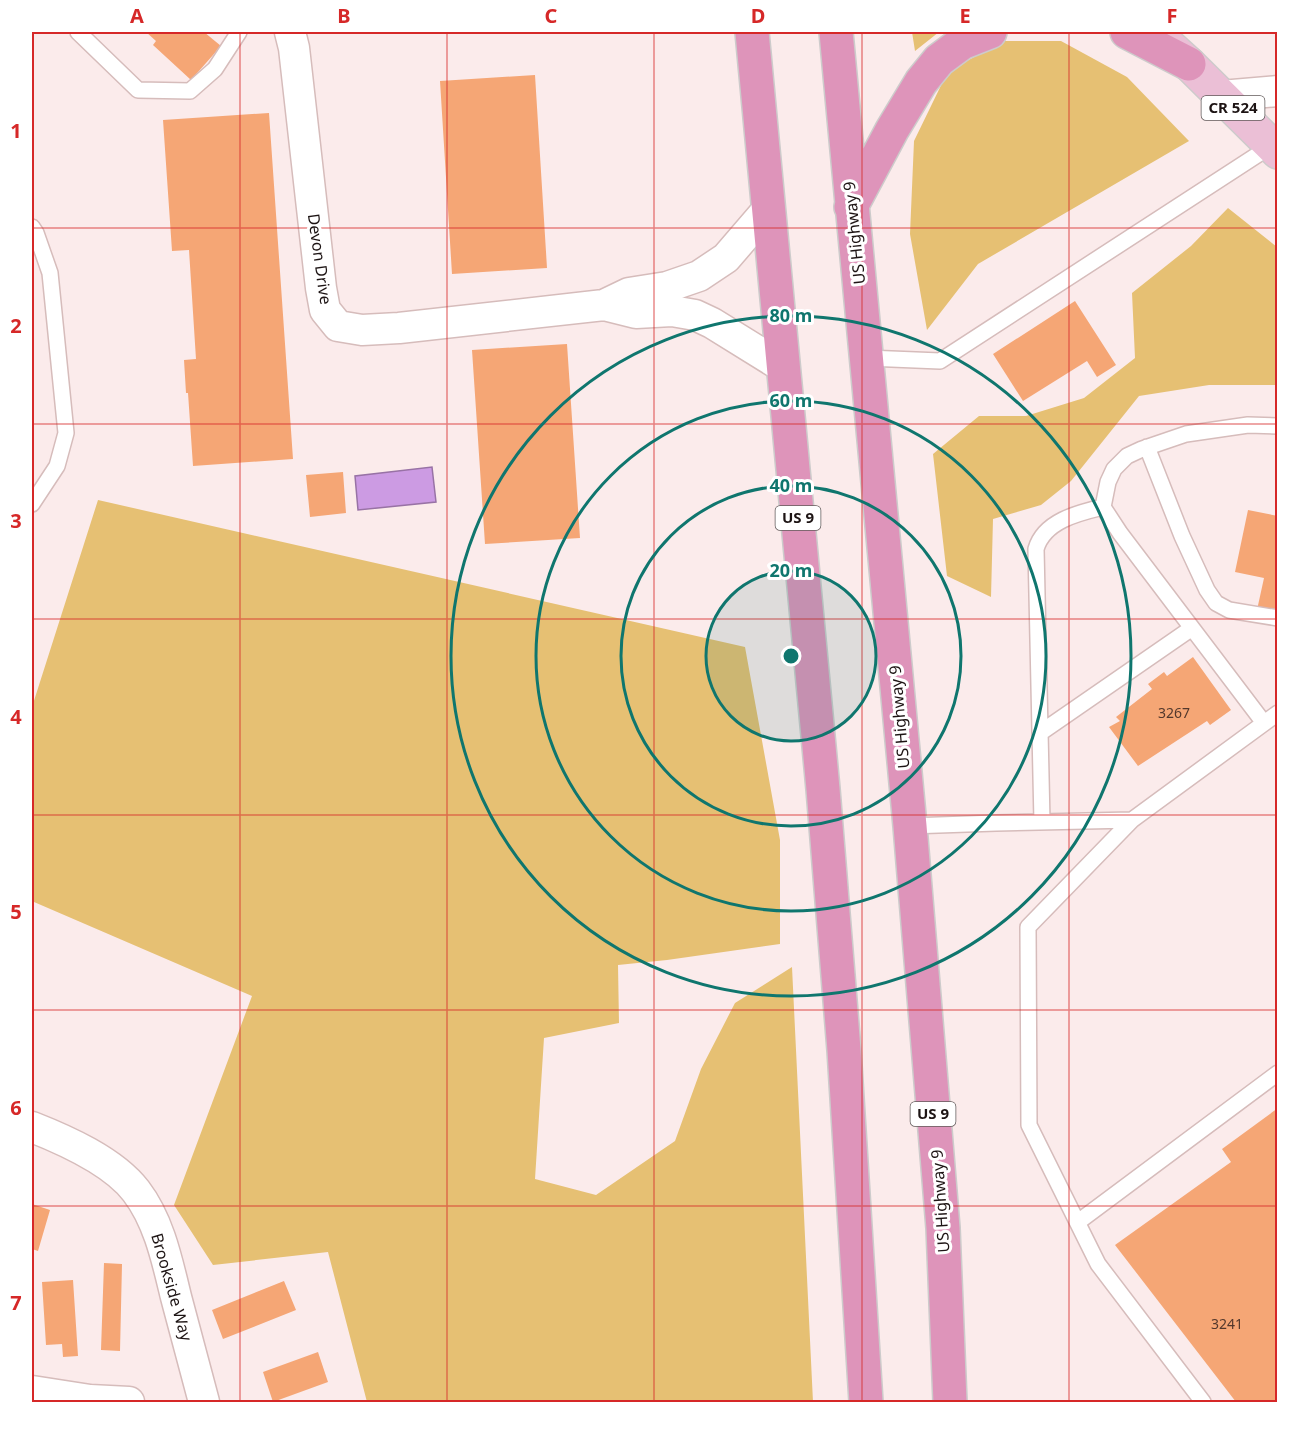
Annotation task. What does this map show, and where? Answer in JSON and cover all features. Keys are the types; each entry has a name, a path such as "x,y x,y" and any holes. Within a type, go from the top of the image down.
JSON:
{"highway":[{"name":"US 9","path":"752,32 840,992 866,1402"},
{"name":"US Highway 9","path":"836,32 910,826 943,1228 950,1402"},
{"path":"851,207 892,130 921,82 939,60 962,43 990,32"},
{"path":"1127,32 1190,64"}],"main road":[{"name":"CR 524","path":"1154,32 1190,64 1274,149"}],"street":[{"name":"Devon Drive","path":"290,32 294,48 321,288 325,310 338,326 362,330 399,328 604,305"},
{"path":"1221,96 1278,91"},
{"path":"604,305 629,293 667,287 699,276 726,258 769,208"},
{"path":"604,305 636,313 672,311 695,315 783,367"},
{"name":"Brookside Way","path":"32,1127 98,1158 118,1172 135,1190 150,1214 164,1250 204,1402"},
{"path":"32,1391 90,1400 129,1402"}],"lane":[{"path":"78,32 138,90 190,91 215,69 239,32"},
{"path":"867,358 940,361 1274,149"},
{"path":"32,227 50,273 66,433 57,466 32,504"},
{"path":"1264,723 1120,533 1103,507 1108,482 1114,469 1127,456 1186,434 1248,425 1278,426"},
{"path":"1147,447 1182,536 1207,590 1216,603 1229,610 1278,618"},
{"path":"1042,822 1036,549 1046,531 1058,523 1086,511 1103,507"},
{"path":"1040,733 1192,628"},
{"path":"1203,1402 1098,1264 1029,1125 1028,927 1132,820 1278,713"},
{"path":"910,826 1132,820"},
{"path":"1078,1222 1278,1073"}],"shaded area":[{"path":"912,32 939,32 915,51"},
{"path":"1004,41 1061,41 1127,77 1189,141 978,264 927,330 910,234 914,141 948,71"},
{"path":"1228,208 1277,247 1277,385 1209,385 1139,396 1071,481 1041,505 993,519 991,597 947,576 933,454 979,416 1026,416 1084,398 1135,358 1132,293 1191,246"},
{"path":"432,467 436,502 358,510 355,476"},
{"path":"98,500 745,647 780,840 780,944 618,965 619,1023 544,1038 535,1179 596,1195 675,1141 701,1069 735,1003 792,967 813,1402 367,1402 328,1252 213,1265 174,1205 252,996 32,903 32,707"}],"building":[{"path":"146,32 204,32 221,46 191,80 153,45 156,41"},
{"path":"535,75 547,268 452,274 440,81"},
{"path":"269,113 293,459 193,466 184,360 196,359 189,250 172,251 163,120"},
{"path":"1075,301 1116,365 1097,377 1087,361 1023,401 993,354"},
{"path":"567,344 580,538 485,544 472,350"},
{"path":"343,472 346,513 310,517 306,475"},
{"path":"1248,510 1278,516 1278,614 1257,610 1264,578 1235,572"},
{"path":"1193,657 1231,710 1210,725 1207,721 1138,766 1109,727 1120,721 1116,717 1152,689 1148,684 1164,672 1167,676"},
{"path":"1278,1108 1278,1402 1236,1402 1115,1245 1231,1162 1222,1149"},
{"path":"32,1204 50,1210 38,1251 32,1249"},
{"path":"104,1263 122,1264 120,1351 101,1350"},
{"path":"73,1280 78,1356 63,1357 62,1344 46,1345 42,1282"},
{"path":"284,1281 296,1310 223,1339 212,1310"},
{"path":"318,1352 328,1382 273,1402 263,1372"}]}
